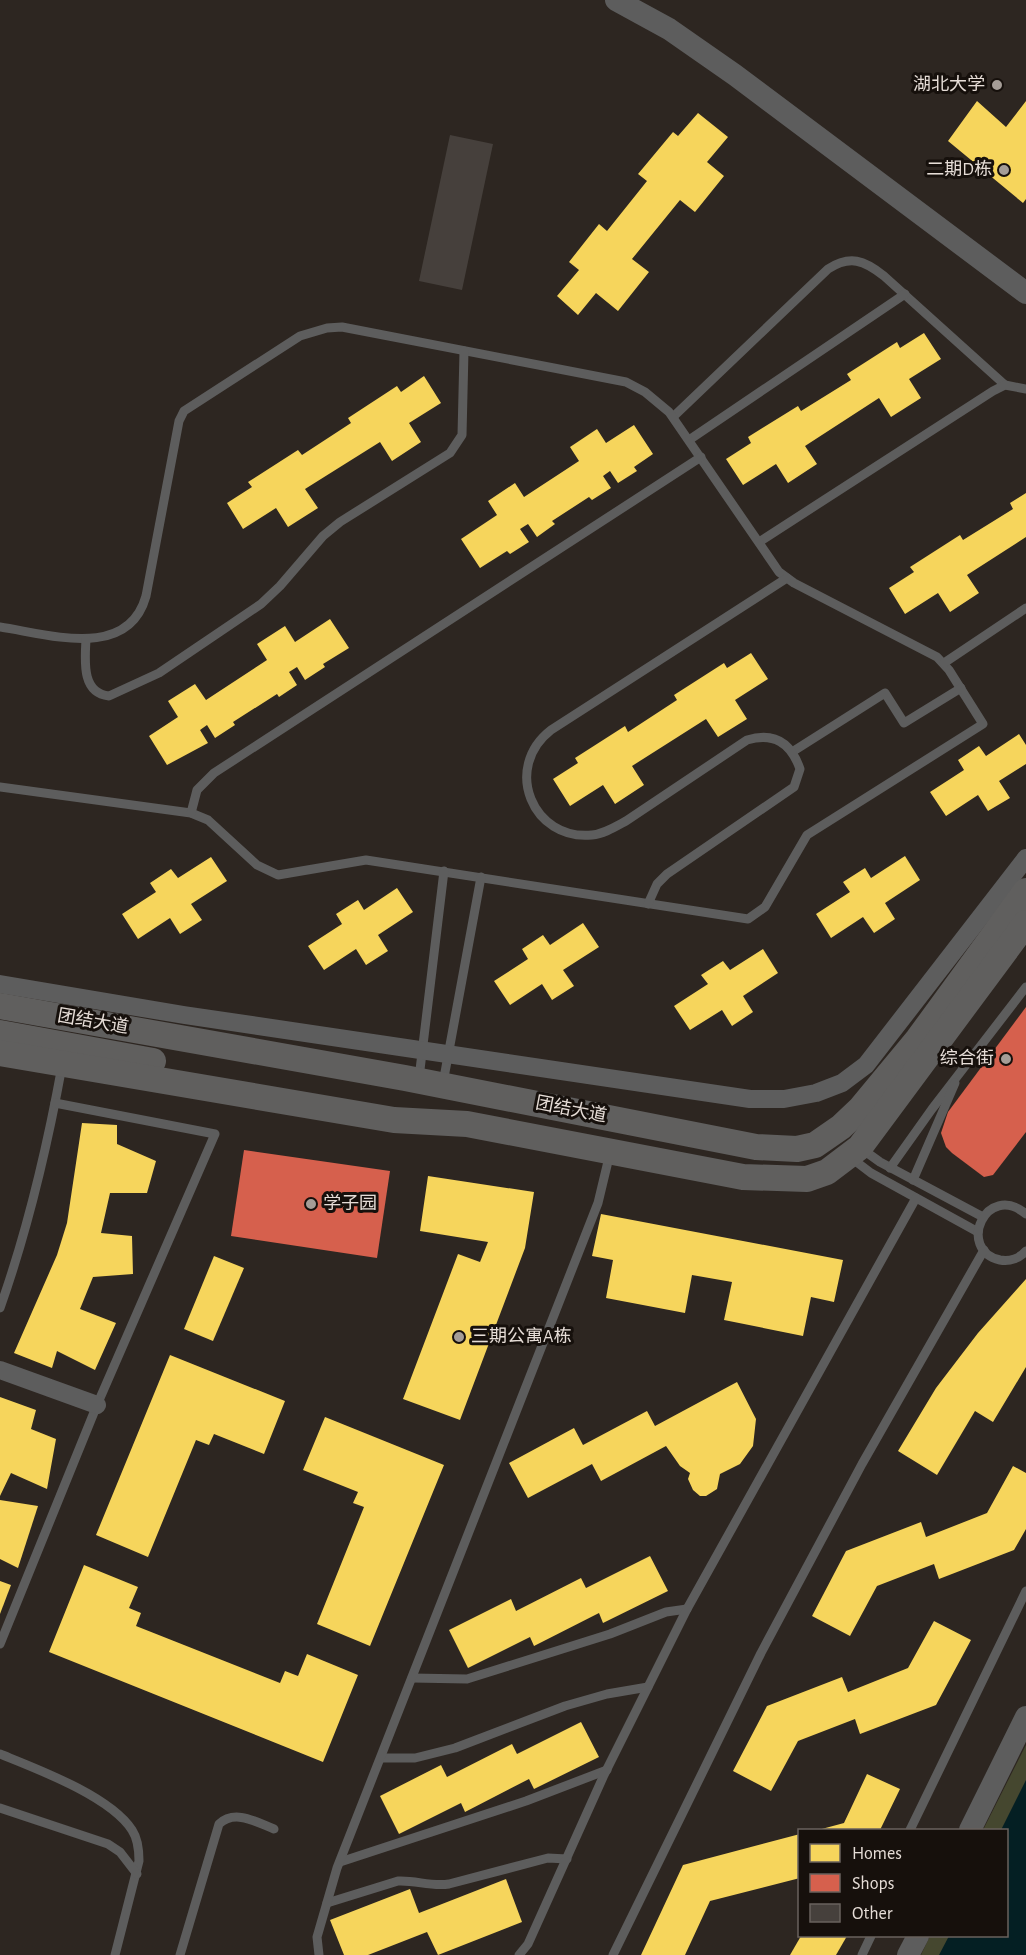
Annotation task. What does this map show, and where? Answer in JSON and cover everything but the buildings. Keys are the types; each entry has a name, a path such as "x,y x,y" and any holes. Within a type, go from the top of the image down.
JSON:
{"main road":[{"name":"团结大道","path":"0,1006 422,1081 778,1150 815,1145 834,1133 860,1109 918,1039 1026,891"},
{"name":"团结大道","path":"0,1053 394,1120 466,1124 743,1177 796,1181 827,1172 855,1152 1026,923"},
{"path":"0,1021 335,1082 422,1081"},
{"path":"0,1034 399,1105 466,1124"}],"street":[{"path":"616,0 669,29 735,75 1026,293"},
{"path":"0,984 184,1015 750,1099 798,1097 829,1089 855,1074 876,1055 1026,858"},
{"path":"0,1370 98,1405"},
{"path":"970,1829 1026,1717"},
{"path":"908,1955 917,1937"}],"lane":[{"path":"673,417 828,269 838,262 853,259 862,262 905,294 1005,385 1026,389"},
{"path":"689,440 905,294"},
{"path":"0,627 98,639 118,632 138,616 143,605 179,421 191,405 300,336 327,328 342,327 626,382 656,399 673,417 759,542 787,578 937,657 944,663 983,724 807,835 765,907 748,919 356,860 289,875 278,875 257,865 208,820 191,813 0,787"},
{"path":"86,639 86,675 94,689 101,695 109,696 159,673 261,604 323,536 340,522 436,463 457,445 463,423 464,351"},
{"path":"759,542 1005,385"},
{"path":"191,813 197,790 214,773 701,457"},
{"path":"648,904 657,884 667,874 794,787 800,769 792,753 783,742 771,737 747,740 626,821 607,831 591,835 577,834 551,823 532,803 526,784 530,754 541,738 787,578"},
{"path":"944,663 1026,608"},
{"path":"792,753 885,693 904,723 961,688"},
{"path":"422,1081 423,1050 444,872"},
{"path":"422,1081 449,1054 481,878"},
{"path":"890,1168 932,1108 1026,987"},
{"path":"0,1308 29,1216 62,1063"},
{"path":"913,1180 956,1078"},
{"path":"0,1644 98,1405 215,1134 55,1103"},
{"path":"319,1955 317,1937 340,1862 598,1203 610,1151"},
{"path":"855,1152 983,1217"},
{"path":"855,1152 871,1173 978,1232"},
{"path":"519,1955 528,1944 606,1770 687,1609 916,1198"},
{"path":"1025,1210 1008,1205 998,1206 983,1217 978,1232 984,1250 1003,1261 1014,1259 1026,1251"},
{"path":"613,1955 761,1653 862,1464 984,1250"},
{"path":"910,1829 1026,1591"},
{"path":"412,1678 467,1679 610,1634 666,1612 687,1609"},
{"path":"381,1758 415,1758 454,1748 565,1706 607,1694 648,1687"},
{"path":"0,1754 58,1779 112,1809 125,1821 136,1839 139,1861 137,1874 115,1955"},
{"path":"340,1862 526,1801 606,1770"},
{"path":"0,1808 108,1844 120,1852 137,1874"},
{"path":"180,1955 219,1824 231,1816 238,1816 274,1829"},
{"path":"327,1903 398,1881 410,1880 438,1886 548,1858 567,1859"},
{"path":"862,1955 870,1937"}],"green space":[{"path":"1026,1745 1026,1955 921,1955 930,1937 1008,1937 1008,1829 984,1829"}],"water":[{"path":"1026,1780 1026,1955 939,1955 948,1937 1008,1937 1008,1829 1002,1829"}],"place":[{"name":"湖北大学","path":"997,85"},
{"name":"二期D栋","path":"1004,170"},
{"name":"综合街","path":"1006,1059"},
{"name":"学子园","path":"311,1204"},
{"name":"三期公寓A栋","path":"459,1337"}]}
